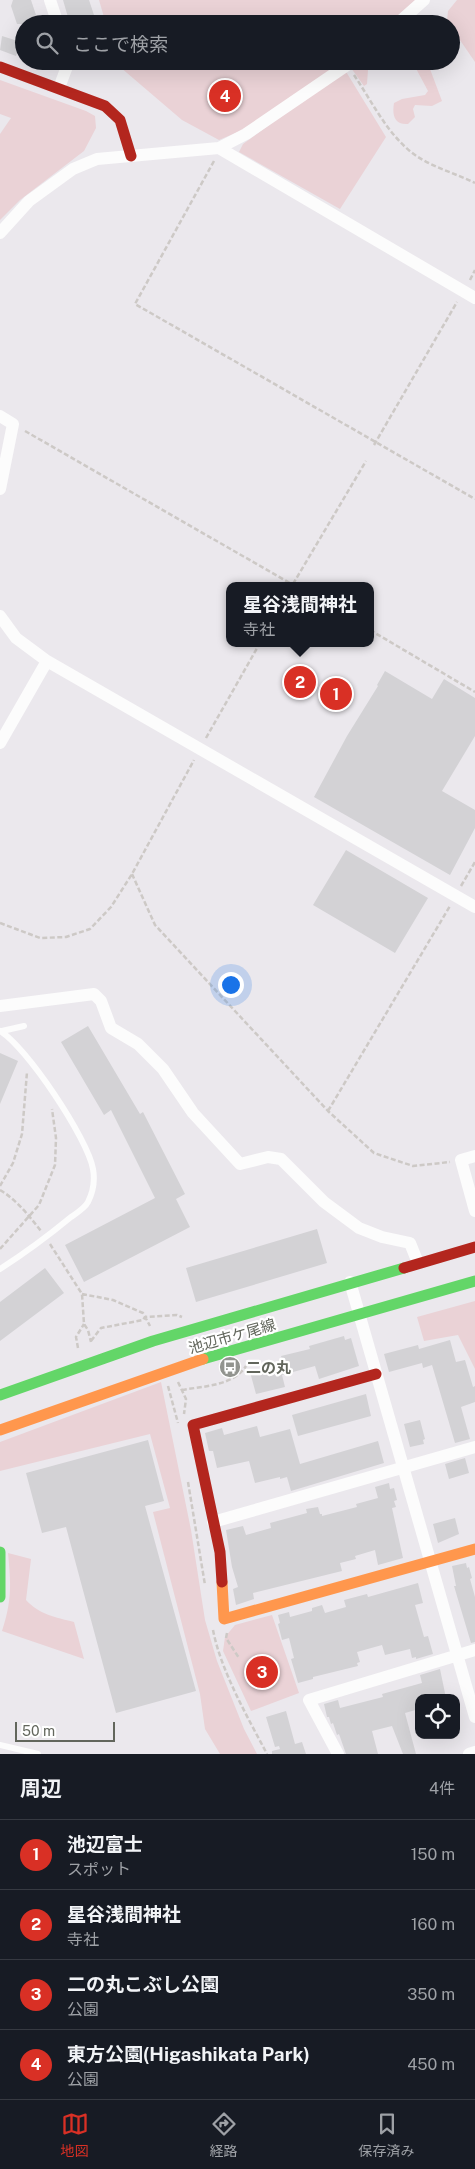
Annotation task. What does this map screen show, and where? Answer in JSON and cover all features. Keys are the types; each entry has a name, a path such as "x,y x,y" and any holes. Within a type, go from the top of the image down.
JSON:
{"street":[{"path":"50,0 55,15"},
{"path":"407,15 424,0"},
{"path":"0,67 105,106 120,120 132,156"},
{"path":"59,88 66,70"},
{"path":"0,233 28,201 73,169 98,159 219,148 246,134 340,70"},
{"path":"219,148 475,298"},
{"path":"0,416 13,424 0,489"},
{"path":"0,616 16,638 47,661 475,907"},
{"path":"0,743 47,661"},
{"path":"0,1006 94,994 101,1001 112,1028 138,1044 163,1069 193,1113 232,1158 240,1164 268,1157 281,1158 324,1202 359,1228 382,1237 410,1243 418,1263"},
{"path":"475,1156 461,1160 475,1211"},
{"name":"池辺市ケ尾線","path":"0,1395 153,1341 475,1247"},
{"name":"池辺市ケ尾線","path":"0,1430 206,1358 475,1281"},
{"path":"350,1282 475,1717"},
{"path":"376,1374 193,1425 220,1552 224,1619 475,1549"},
{"path":"213,1522 475,1447"},
{"path":"0,1552 0,1597"},
{"path":"338,1754 309,1700 475,1650"},
{"path":"469,1754 475,1752"}],"lane":[{"path":"1,1031 24,1026"},
{"path":"0,1269 46,1238 87,1204 94,1188 93,1168 80,1138 51,1088 15,1042 1,1031"},
{"path":"0,1745 38,1754"}],"path":[{"path":"354,70 386,125 402,144 419,157 475,183"},
{"path":"219,148 214,161 134,304 475,499"},
{"path":"374,445 463,292"},
{"path":"13,424 288,582"},
{"path":"295,582 366,461"},
{"path":"374,632 475,692"},
{"path":"0,923 40,938 66,938 90,929 111,907 132,874 258,647"},
{"path":"328,1111 475,862"},
{"path":"132,874 155,925 328,1111 374,1153 413,1166 461,1160"},
{"path":"0,1186 13,1163 22,1134 25,1078 30,1062"},
{"path":"0,1249 39,1205 55,1165 56,1138 51,1088"},
{"path":"82,1294 84,1324 88,1330 90,1342 101,1328 143,1320 145,1317 177,1315 184,1319"},
{"path":"78,1348 76,1337 84,1324"},
{"path":"183,1416 186,1399 182,1391 226,1382 242,1374 246,1366"},
{"path":"167,1384 178,1423"},
{"path":"187,1476 207,1594"},
{"path":"212,1622 216,1647 267,1754"},
{"path":"226,1638 239,1658"}],"shaded area":[{"path":"99,0 421,0 414,15 103,15"},
{"path":"457,0 475,0 475,62 460,40 460,15 448,15 448,11"},
{"path":"124,70 331,70 245,129 219,140 182,120"},
{"path":"345,70 386,137 340,209 239,152 243,144"},
{"path":"352,70 368,70 367,84 364,86"},
{"path":"417,70 430,70 442,101 432,106 415,105 413,109 415,117 408,124 397,121 393,111 394,103 402,99 425,95 428,91"},
{"path":"0,80 86,111 95,116 96,128 84,151 20,200 0,220 0,134 11,118 0,114"},
{"path":"475,1301 475,1369 458,1335 424,1341 417,1317"},
{"path":"161,1382 191,1530 205,1620 217,1661 244,1729 257,1754 220,1754 205,1729 200,1694 153,1512 170,1508 150,1434 0,1471 0,1442"},
{"path":"8,1553 31,1559 26,1600 42,1612 74,1622 84,1659 2,1631 8,1610 10,1592"},
{"path":"272,1615 299,1693 251,1711 223,1651 225,1637 235,1625"}],"building":[{"path":"13,0 31,0 36,15 15,15 15,18 11,6"},
{"path":"63,0 89,0 94,15 67,15"},
{"path":"2,36 15,40 15,56 0,50"},
{"path":"385,671 432,699 444,679 475,698 475,736 442,791 475,810 475,828 450,875 314,797"},
{"path":"346,850 428,898 395,953 313,905"},
{"path":"88,1026 140,1114 143,1112 185,1194 176,1199 190,1227 84,1282 65,1245 155,1198 111,1110 104,1115 61,1042"},
{"path":"0,1053 18,1061 0,1104"},
{"path":"317,1229 327,1263 196,1302 186,1268"},
{"path":"45,1268 64,1293 0,1341 0,1302"},
{"path":"344,1336 345,1340 351,1338 359,1366 319,1379 315,1366 282,1375 285,1387 256,1394 250,1372 283,1363 281,1356 310,1349 309,1346"},
{"path":"450,1340 456,1362 465,1360 473,1387 475,1386 475,1402 461,1407 470,1439 455,1443 432,1365 423,1368 422,1363 389,1372 384,1354 418,1345 419,1349"},
{"path":"366,1394 371,1416 298,1436 292,1415"},
{"path":"420,1420 425,1439 423,1440 424,1444 410,1447 404,1424"},
{"path":"257,1426 260,1437 290,1429 300,1464 378,1441 384,1463 291,1491 287,1477 255,1483 249,1461 217,1468 213,1451 209,1451 205,1433 222,1428 224,1435"},
{"path":"148,1440 164,1501 145,1506 196,1691 116,1713 66,1527 42,1533 26,1473"},
{"path":"465,1458 469,1473 449,1479 445,1464"},
{"path":"389,1483 390,1489 394,1488 397,1500 394,1501 396,1507 392,1508 403,1558 378,1565 375,1550 355,1556 356,1559 340,1563 342,1571 253,1593 254,1599 236,1605 233,1589 238,1587 232,1567 226,1530 243,1526 246,1535 271,1528 270,1523 307,1513 306,1509 318,1507 322,1516 357,1507 356,1504 378,1498 375,1487"},
{"path":"455,1518 459,1534 438,1543 433,1524"},
{"path":"466,1563 472,1578 470,1579 475,1597 475,1642 471,1643 454,1586 456,1586 452,1566"},
{"path":"418,1583 423,1603 415,1605 424,1637 428,1636 433,1654 416,1659 416,1657 412,1658 410,1649 385,1655 382,1645 357,1652 360,1662 357,1663 358,1666 313,1677 313,1679 298,1683 291,1659 294,1658 289,1638 282,1640 278,1615 289,1612 290,1617 312,1611 312,1608 322,1605 325,1613 346,1607 344,1600 367,1594 368,1597"},
{"path":"440,1669 445,1694 415,1694 415,1710 405,1713 416,1754 403,1754 392,1726 372,1731 378,1754 346,1754 339,1734 337,1735 333,1723 331,1724 329,1717 327,1717 324,1704 338,1700 340,1708 383,1697 382,1694 422,1683 420,1675"},
{"path":"286,1711 295,1744 302,1742 306,1754 272,1754 272,1751 280,1749 279,1746 275,1747 266,1717"}],"traffic: fast":[{"path":"0,1395 153,1341 404,1268"},
{"path":"203,1359 475,1281"},
{"path":"0,1552 0,1597"}],"traffic: slow":[{"path":"0,1430 203,1359"},
{"path":"222,1582 224,1619 475,1549"}],"traffic: jam":[{"path":"0,67 105,106 120,120 131,156"},
{"path":"404,1268 475,1247"},
{"path":"222,1582 220,1552 193,1425 376,1374"}],"place":[{"name":"東方公園(Higashikata Park)","path":"225,96"},
{"name":"星谷浅間神社","path":"300,682"},
{"name":"池辺富士","path":"336,694"},
{"name":"二の丸","path":"230,1367"},
{"name":"二の丸こぶし公園","path":"262,1672"}]}
